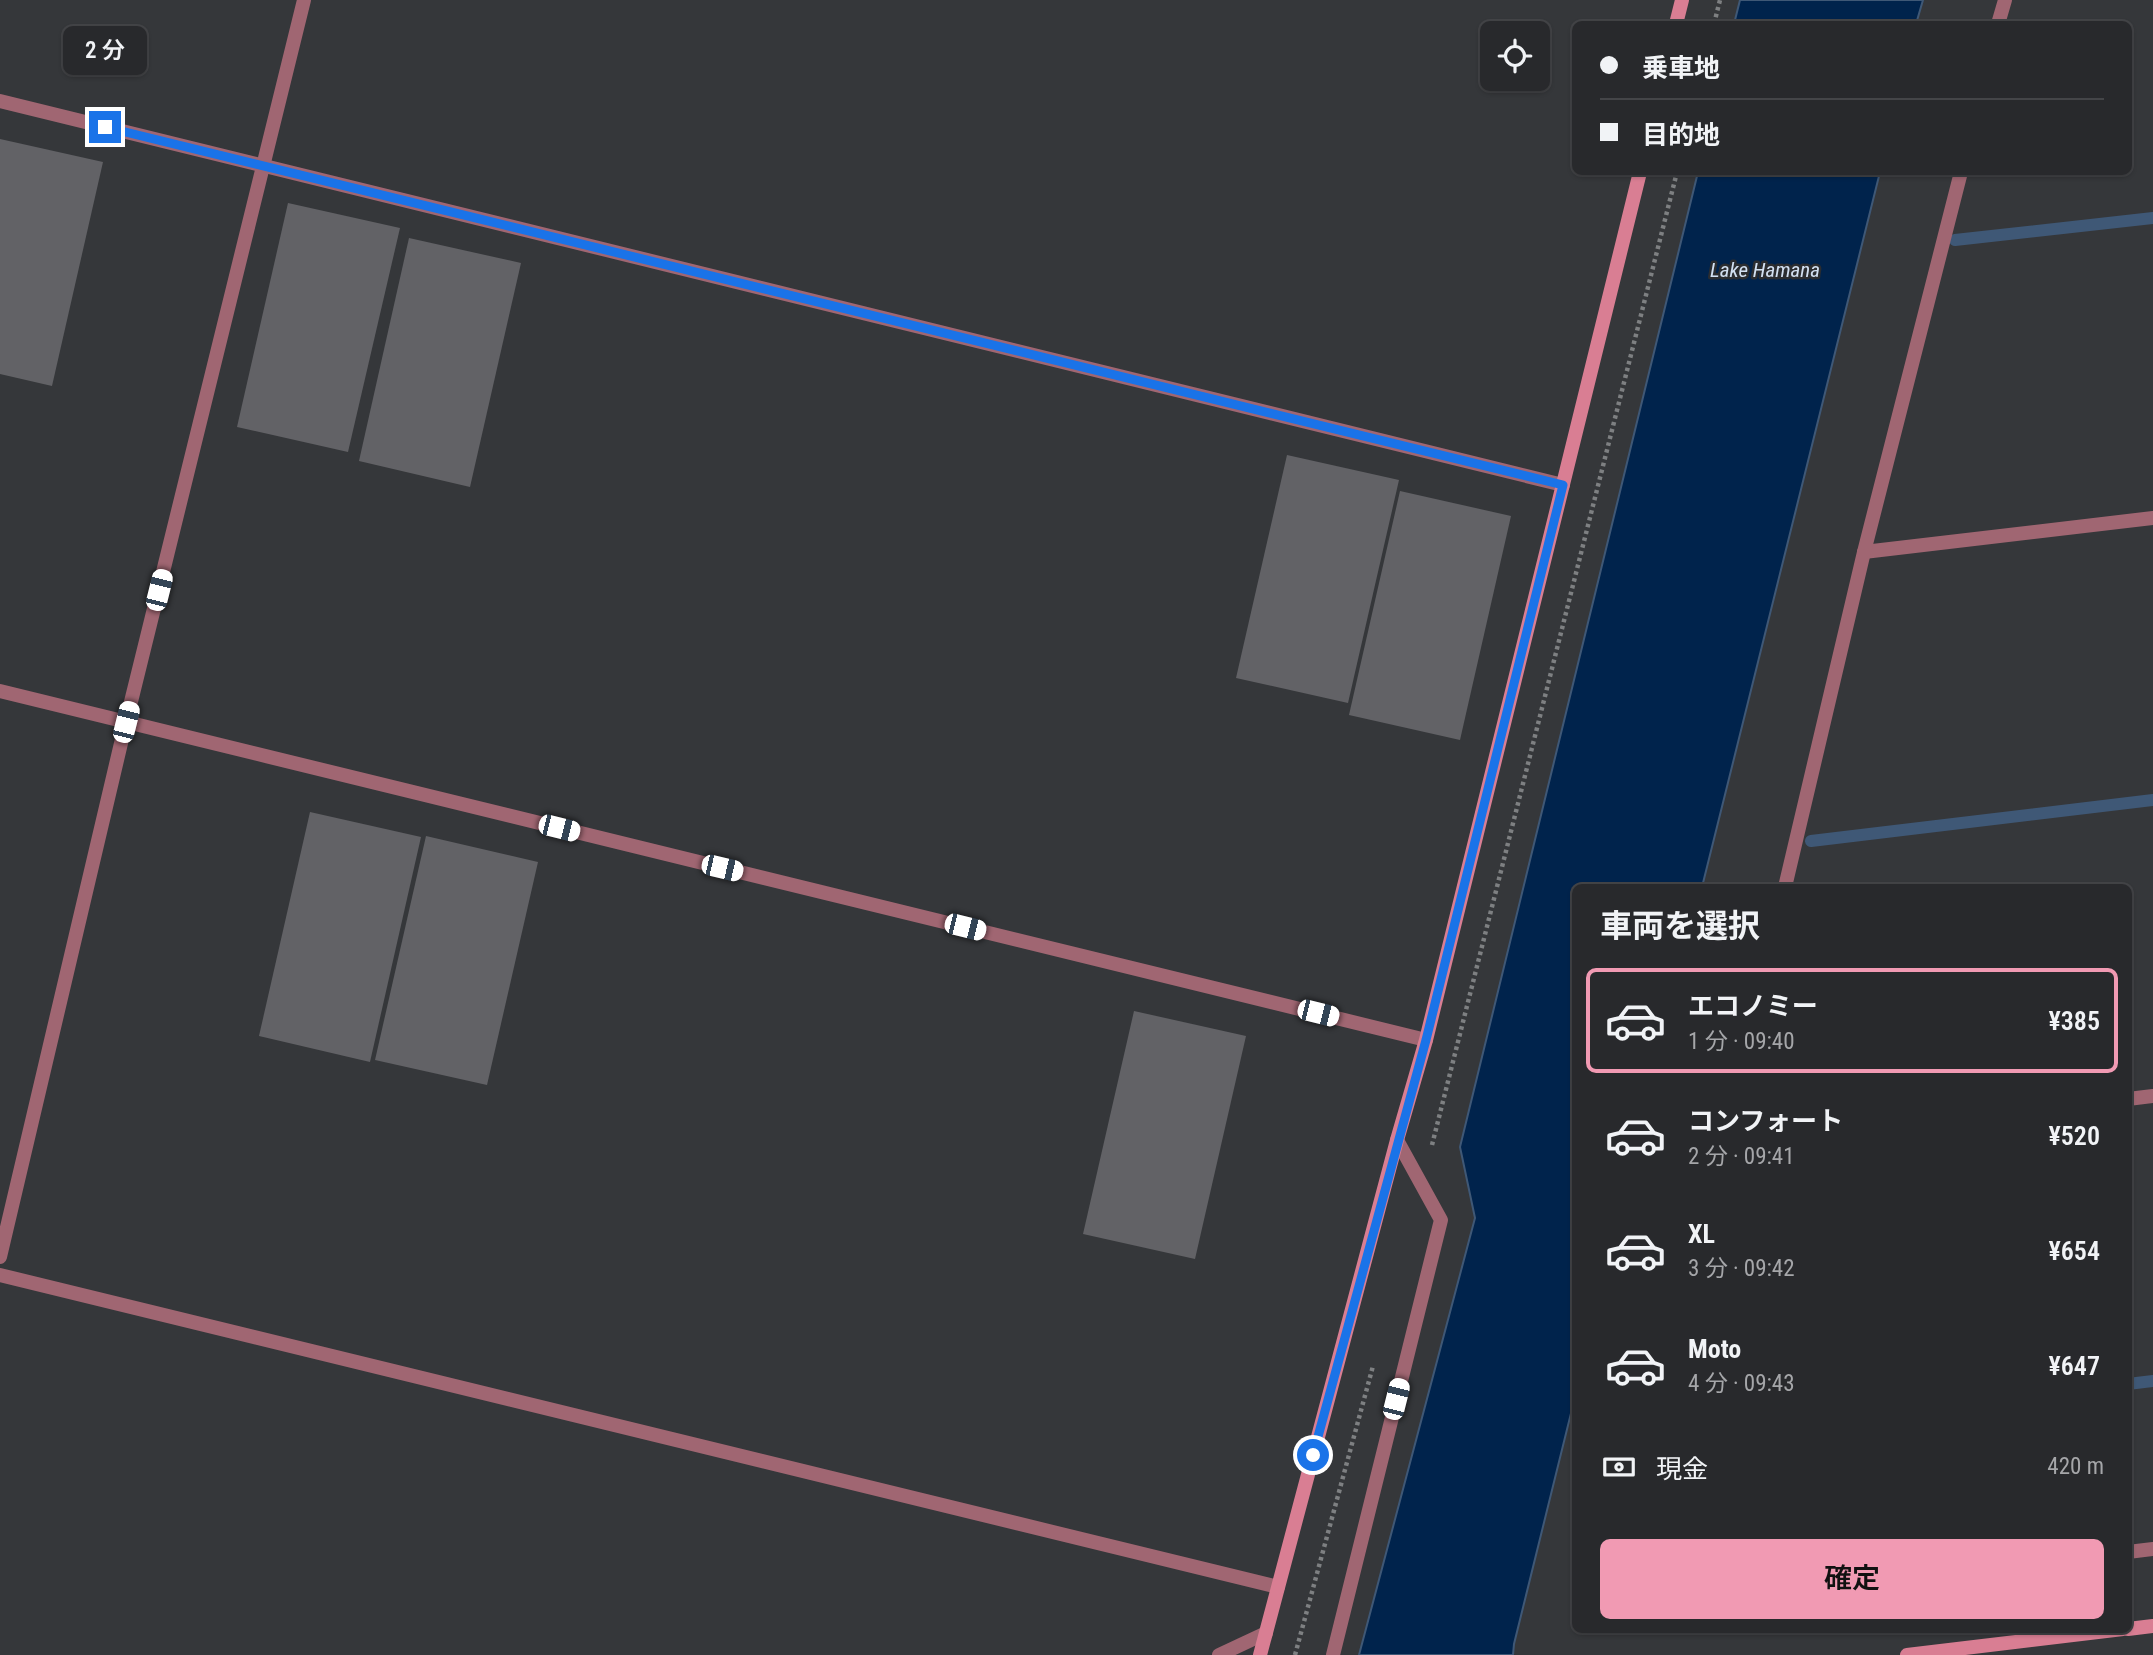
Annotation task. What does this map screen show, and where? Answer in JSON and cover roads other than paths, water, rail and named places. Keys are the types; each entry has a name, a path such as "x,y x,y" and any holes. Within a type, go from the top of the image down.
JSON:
{"street":[{"path":"0,1257 126,722 304,0"},
{"path":"1677,21 1682,0"},
{"path":"1999,21 2005,0"},
{"path":"0,101 1563,485"},
{"path":"1260,1655 1426,1040 1639,175"},
{"path":"1786,884 1864,552 1960,175"},
{"path":"1864,552 2153,518"},
{"path":"0,691 1426,1040"},
{"path":"2132,1099 2153,1096"},
{"path":"1333,1655 1440,1220 1397,1140"},
{"path":"0,1275 1278,1587"},
{"path":"2132,1552 2153,1549"},
{"path":"2132,1629 2153,1626"},
{"path":"1220,1655 1266,1633"},
{"path":"1907,1655 2090,1633"}],"water":[{"path":"1740,0 1923,0 1917,21 1735,21"},
{"name":"Lake Hamana","path":"1697,175 1879,175 1703,884 1572,884 1572,1409 1513,1655 1359,1655 1475,1218 1460,1147"}],"waterway":[{"path":"1955,240 2153,218"},
{"path":"1811,841 2153,800"},
{"path":"2132,1384 2153,1381"}]}
